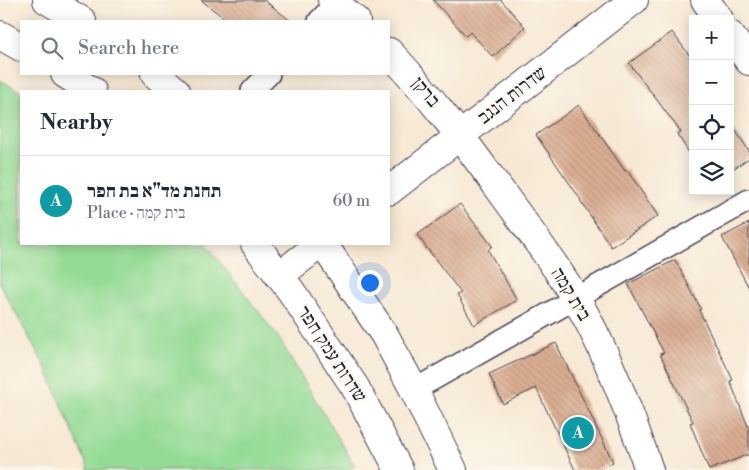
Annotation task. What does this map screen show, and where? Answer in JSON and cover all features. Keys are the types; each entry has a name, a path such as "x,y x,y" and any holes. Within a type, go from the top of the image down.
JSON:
{"street":[{"path":"47,0 80,20"},
{"name":"שדרות הנגב","path":"390,190 634,0"},
{"path":"705,0 715,15"},
{"path":"332,6 354,20"},
{"path":"0,34 20,46"},
{"path":"734,40 749,61"},
{"name":"ברקן","path":"390,53 418,82 461,135"},
{"path":"67,75 90,90"},
{"path":"156,75 175,90"},
{"path":"253,90 268,75"},
{"name":"בית קמה","path":"461,135 547,255 590,325 622,394 649,470"},
{"path":"414,390 749,200"},
{"name":"שדרות עמק חפר","path":"256,245 355,387 399,470"},
{"path":"279,276 321,245"},
{"path":"323,245 351,283 384,334 453,470"}],"green space":[{"path":"0,80 20,91 20,245 207,245 278,337 355,466 344,470 89,470 46,368 0,285"}],"building":[{"path":"201,0 264,0 290,20 227,20"},
{"path":"433,0 501,0 525,27 493,57 470,32 466,36"},
{"path":"672,32 689,55 689,153 677,134 681,132 629,63"},
{"path":"579,105 658,216 611,247 536,135"},
{"path":"734,128 749,151 749,158 734,168"},
{"path":"460,204 492,246 488,250 517,300 474,325 457,295 461,293 417,235"},
{"path":"749,223 749,288 722,237"},
{"path":"675,260 701,309 699,310 733,380 730,381 749,429 749,454 709,470 690,423 693,422 660,354 664,353 628,284"},
{"path":"556,343 613,462 596,470 575,470 536,388 503,404 489,374"}],"place":[{"name":"תחנת מד\"א בת חפר","path":"578,433"}]}
